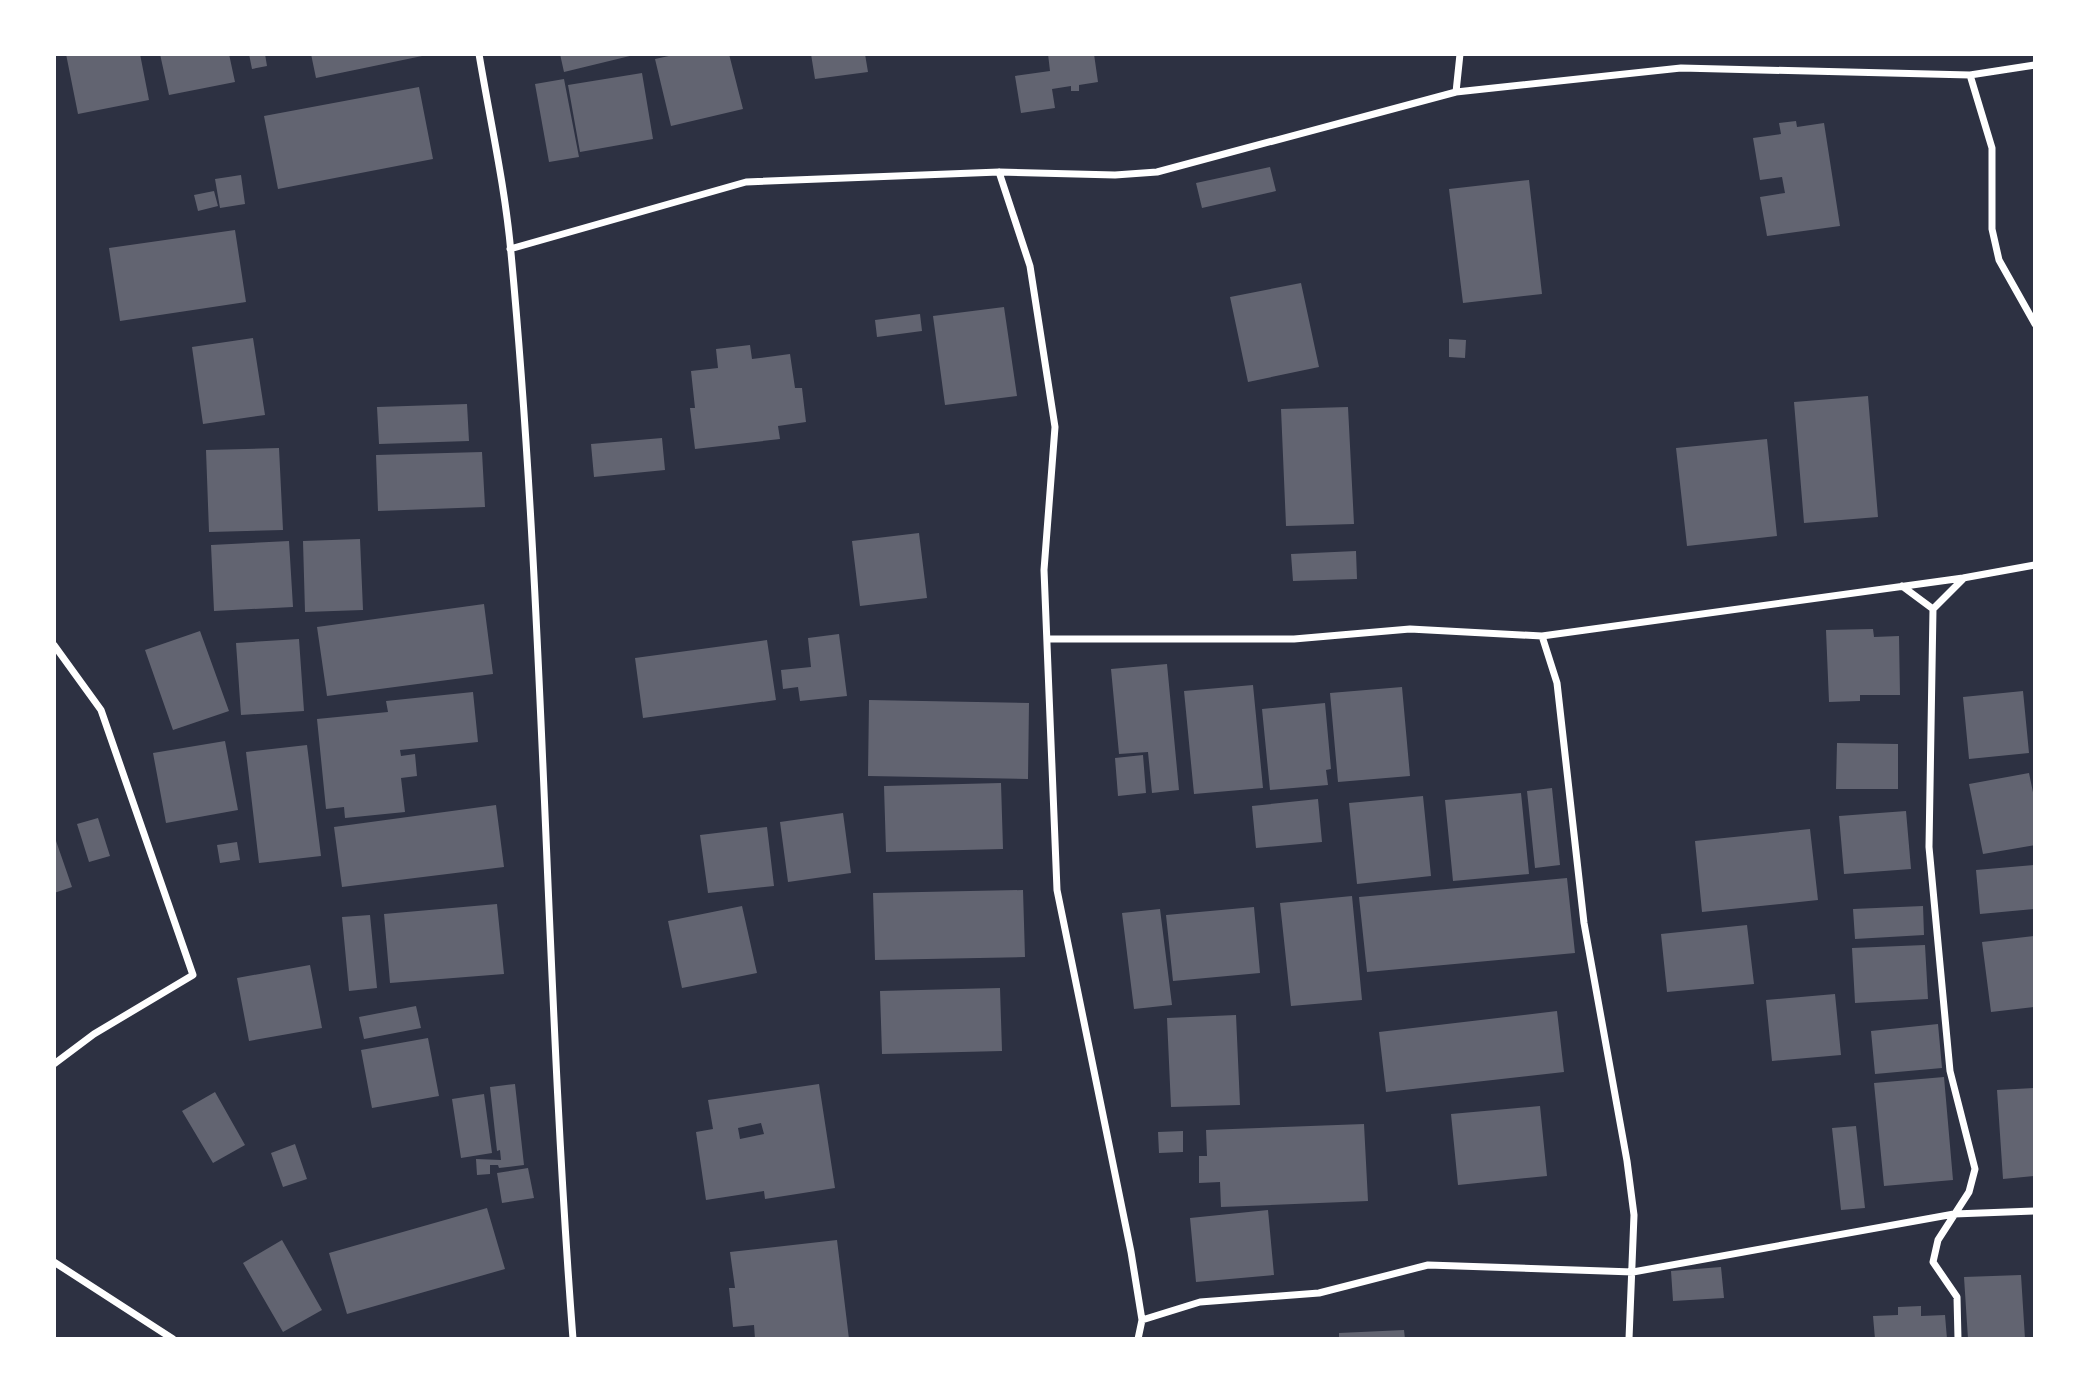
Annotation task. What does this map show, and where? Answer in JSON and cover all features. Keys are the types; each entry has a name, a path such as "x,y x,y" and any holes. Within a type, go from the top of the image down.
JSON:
{"street":[{"path":"479,54 510,249 531,528 562,1196 573,1339"},
{"path":"1456,92 1460,54"},
{"path":"510,249 746,182 999,172 1115,175 1157,173 1456,92 1681,68 1970,75 2035,65"},
{"path":"1970,75 1992,148 1992,229 1999,260 2035,324"},
{"path":"999,172 1033,279 1055,427 1054,468 1044,570 1049,639 1057,890 1131,1252 1142,1320 1138,1339"},
{"path":"1049,639 1294,639 1410,629 1542,636 1963,579 2035,565"},
{"path":"1958,1339 1957,1297 1933,1262 1938,1240 1969,1192 1975,1169 1950,1071 1929,847 1933,609 1963,579"},
{"path":"1902,586 1933,609"},
{"path":"1542,636 1557,683 1584,923 1627,1161 1634,1215 1629,1339"},
{"path":"54,645 101,710 193,975 94,1034 54,1065"},
{"path":"1142,1320 1200,1303 1319,1293 1428,1265 1633,1272 1954,1214 2035,1211"},
{"path":"54,1262 173,1339"}],"building":[{"path":"66,54 140,54 149,100 78,114"},
{"path":"160,54 229,54 235,82 169,95"},
{"path":"249,54 265,54 267,66 252,69"},
{"path":"311,54 427,54 427,55 316,78"},
{"path":"560,54 634,54 634,55 564,72"},
{"path":"678,54 729,54 743,109 671,126 655,59"},
{"path":"811,54 865,54 868,72 815,79"},
{"path":"1048,54 1094,54 1098,82 1079,85 1079,91 1071,91 1071,86 1052,89 1055,108 1021,113 1015,76 1050,71"},
{"path":"642,73 653,139 580,152 568,85"},
{"path":"564,79 579,157 549,162 535,84"},
{"path":"419,87 433,159 278,189 264,116"},
{"path":"1796,121 1797,127 1824,123 1840,226 1767,236 1760,197 1785,193 1782,177 1760,180 1753,138 1781,134 1779,123"},
{"path":"1270,167 1276,191 1202,208 1196,183"},
{"path":"241,175 245,204 220,208 215,179"},
{"path":"1529,180 1542,294 1463,303 1449,189"},
{"path":"214,191 218,206 198,211 194,195"},
{"path":"235,230 246,302 120,321 109,248"},
{"path":"1301,283 1319,367 1248,382 1230,297"},
{"path":"1004,307 1017,396 945,405 933,316"},
{"path":"920,314 922,331 877,337 875,320"},
{"path":"253,338 265,415 203,424 192,347"},
{"path":"1449,339 1466,340 1465,358 1449,357"},
{"path":"750,345 752,359 790,354 795,388 802,388 806,422 778,426 780,439 695,449 690,408 695,408 691,371 718,368 716,349"},
{"path":"1868,396 1878,517 1804,523 1794,402"},
{"path":"467,404 469,441 379,444 377,407"},
{"path":"1348,407 1354,524 1286,526 1281,409"},
{"path":"662,438 665,470 594,477 591,444"},
{"path":"1767,439 1777,536 1687,546 1676,448"},
{"path":"279,448 283,530 209,532 206,450"},
{"path":"482,452 485,507 378,511 376,455"},
{"path":"919,533 927,598 860,606 852,541"},
{"path":"360,539 363,610 305,612 303,541"},
{"path":"289,541 293,607 214,611 211,545"},
{"path":"1356,551 1357,579 1293,581 1291,554"},
{"path":"484,604 493,674 327,696 317,627"},
{"path":"1873,629 1874,637 1899,636 1900,695 1860,695 1860,701 1829,702 1826,630"},
{"path":"200,631 229,711 173,730 145,650"},
{"path":"839,634 847,696 800,701 798,687 783,689 781,670 811,667 808,638"},
{"path":"299,639 304,711 241,715 236,643"},
{"path":"767,640 776,700 643,718 635,658"},
{"path":"1167,664 1179,790 1152,793 1148,752 1119,754 1111,669"},
{"path":"1253,685 1263,788 1194,794 1184,691"},
{"path":"1402,687 1410,776 1338,782 1330,693"},
{"path":"2023,691 2029,753 1969,759 1963,697"},
{"path":"473,692 478,742 400,750 401,756 415,754 417,776 401,778 405,812 345,818 344,807 326,809 317,719 388,712 386,701"},
{"path":"869,700 1029,703 1028,779 868,776"},
{"path":"1325,703 1331,769 1326,770 1328,785 1270,790 1262,709"},
{"path":"225,741 238,810 166,823 153,753"},
{"path":"1837,743 1898,744 1898,789 1836,789"},
{"path":"307,745 321,856 259,863 246,752"},
{"path":"1143,755 1146,793 1118,796 1115,758"},
{"path":"2029,773 2035,802 2035,845 1983,854 1969,784"},
{"path":"1001,783 1003,849 886,852 884,786"},
{"path":"1552,788 1560,865 1535,868 1527,791"},
{"path":"1521,793 1529,874 1453,881 1445,800"},
{"path":"1423,796 1431,876 1357,884 1349,803"},
{"path":"1318,799 1322,842 1256,848 1252,806"},
{"path":"496,805 504,867 342,887 334,827"},
{"path":"1906,811 1911,869 1844,874 1839,816"},
{"path":"843,813 851,873 788,882 780,822"},
{"path":"98,818 110,856 89,862 77,824"},
{"path":"767,827 774,886 708,893 700,835"},
{"path":"1810,829 1818,900 1702,912 1695,841"},
{"path":"54,839 72,887 54,893"},
{"path":"237,842 240,860 220,863 217,845"},
{"path":"2035,865 2035,909 1980,914 1976,870"},
{"path":"1567,878 1575,953 1367,972 1359,897"},
{"path":"1023,890 1025,957 875,960 873,893"},
{"path":"1352,896 1362,1000 1291,1006 1280,903"},
{"path":"497,904 504,974 390,983 384,914"},
{"path":"742,906 757,973 682,988 668,921"},
{"path":"1923,906 1924,935 1855,939 1853,909"},
{"path":"1254,907 1260,973 1173,981 1166,915"},
{"path":"1160,909 1172,1005 1134,1009 1122,913"},
{"path":"370,915 377,988 349,991 342,917"},
{"path":"1747,925 1754,984 1667,992 1661,934"},
{"path":"2035,936 2035,1007 1991,1012 1982,942"},
{"path":"1925,945 1928,999 1855,1003 1852,948"},
{"path":"310,965 322,1028 249,1041 237,978"},
{"path":"1000,988 1002,1051 882,1054 880,991"},
{"path":"1835,994 1841,1055 1772,1061 1766,1000"},
{"path":"416,1006 421,1028 364,1039 359,1017"},
{"path":"1557,1011 1564,1072 1386,1092 1379,1032"},
{"path":"1236,1015 1240,1105 1171,1107 1167,1018"},
{"path":"1938,1024 1942,1068 1875,1074 1871,1031"},
{"path":"428,1038 439,1096 372,1108 361,1050"},
{"path":"1944,1077 1953,1180 1884,1186 1874,1083"},
{"path":"515,1084 524,1165 499,1168 498,1165 490,1165 490,1174 477,1175 476,1159 501,1160 500,1150 497,1151 490,1087"},
{"path":"819,1084 835,1188 765,1199 764,1191 706,1200 696,1132 713,1129 708,1100","holes":["761,1123 764,1134 740,1139 738,1128"]},
{"path":"2035,1088 2035,1176 2003,1179 1997,1090"},
{"path":"215,1092 245,1145 213,1163 182,1111"},
{"path":"484,1094 492,1153 461,1158 452,1099"},
{"path":"1540,1106 1547,1176 1458,1185 1451,1114"},
{"path":"1364,1124 1368,1201 1221,1207 1220,1182 1199,1183 1199,1156 1207,1156 1206,1130"},
{"path":"1856,1126 1865,1208 1841,1210 1832,1128"},
{"path":"1183,1131 1183,1152 1159,1153 1158,1132"},
{"path":"295,1144 307,1179 283,1187 271,1153"},
{"path":"528,1168 534,1198 502,1203 497,1173"},
{"path":"487,1208 505,1269 347,1314 329,1253"},
{"path":"1268,1210 1274,1275 1196,1282 1190,1218"},
{"path":"282,1240 322,1310 283,1332 243,1263"},
{"path":"837,1240 849,1339 755,1339 754,1325 733,1327 729,1288 735,1288 730,1252"},
{"path":"1721,1267 1724,1298 1673,1301 1671,1271"},
{"path":"2021,1275 2025,1339 1968,1339 1964,1277"},
{"path":"1921,1306 1921,1316 1945,1315 1947,1339 1875,1339 1873,1316 1898,1315 1898,1307"},
{"path":"1404,1330 1405,1339 1339,1339 1339,1333"}]}
